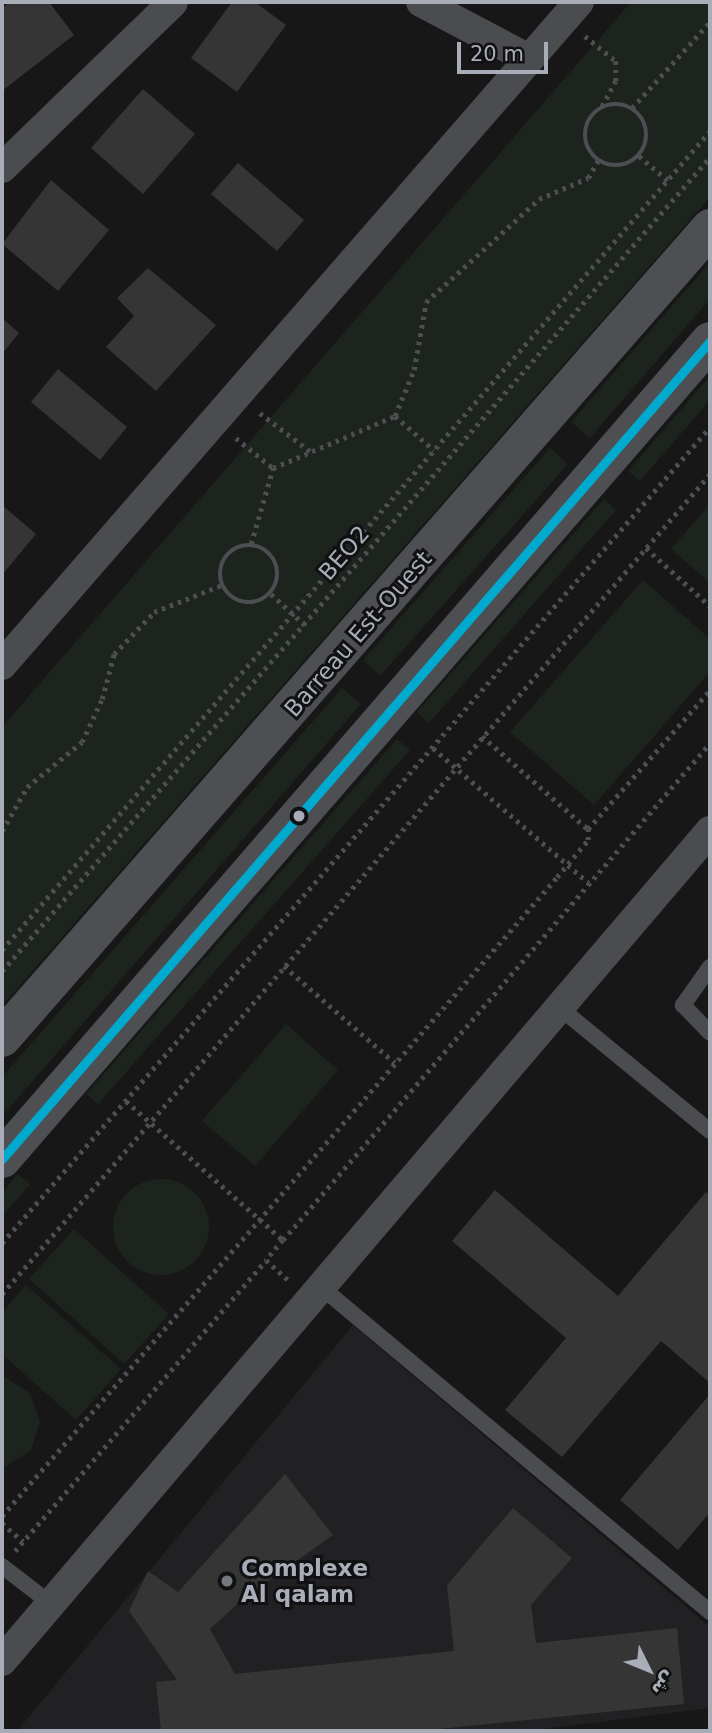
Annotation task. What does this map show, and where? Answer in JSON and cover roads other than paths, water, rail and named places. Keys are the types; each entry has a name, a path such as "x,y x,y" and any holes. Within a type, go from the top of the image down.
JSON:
{"main road":[{"name":"Barreau Est-Ouest","path":"2,1038 710,228"},
{"path":"2,1159 710,341"}],"street":[{"path":"2,168 173,2"},
{"path":"421,2 529,59"},
{"path":"2,665 572,10"},
{"path":"2,1661 710,831"}],"lane":[{"path":"710,967 683,1005 710,1033"},
{"path":"560,1008 710,1131"},
{"path":"315,1293 710,1612"},
{"path":"5,1562 50,1603"}],"place":[{"name":"Complexe Al qalam","path":"227,1581"}]}
